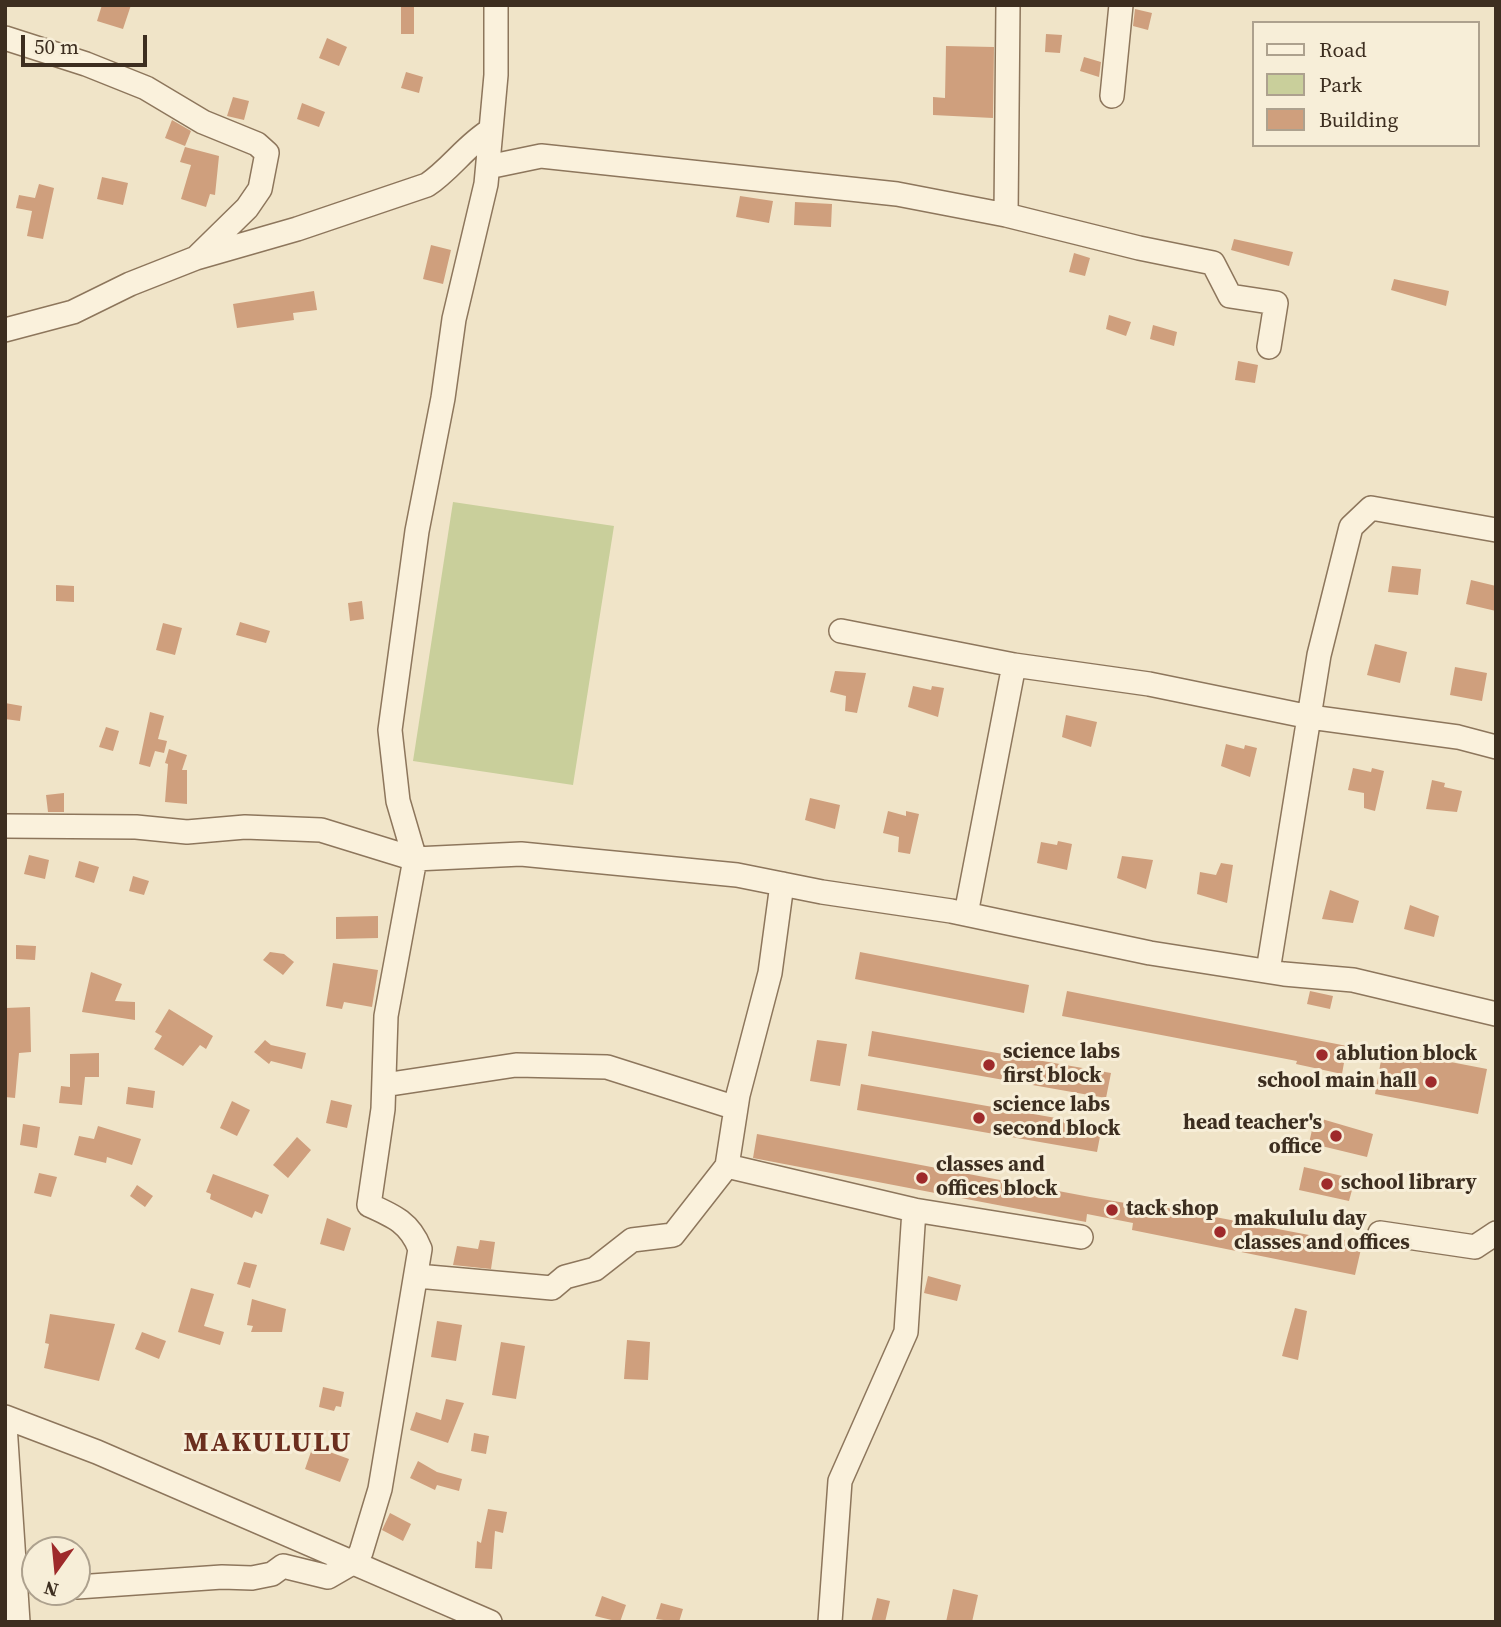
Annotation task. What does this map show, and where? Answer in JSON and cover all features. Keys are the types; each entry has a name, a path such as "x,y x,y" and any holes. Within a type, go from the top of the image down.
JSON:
{"street":[{"path":"91,1586 252,1578 272,1574 283,1566 328,1577 354,1562 361,1552 380,1489 420,1249 413,1231 397,1217 369,1205 384,1085 386,1016 415,859 398,801 390,730 417,531 443,398 454,319 488,167 496,75 496,5"},
{"path":"1006,215 1008,5"},
{"path":"1112,96 1121,5"},
{"path":"5,38 86,64 146,89 203,121 257,144 267,153 260,189 247,208 197,258"},
{"path":"5,330 73,313 130,284 197,258 297,229 427,185 445,173 478,138 491,130"},
{"path":"488,167 541,156 622,163 897,194 1006,215 1213,263 1230,296 1276,303 1269,347"},
{"path":"1268,971 1319,656 1351,527 1371,509 1496,530"},
{"path":"841,631 1014,665 1149,684 1310,717 1458,737 1496,747"},
{"path":"965,914 1014,665"},
{"path":"5,826 136,827 187,832 245,827 321,830 415,859 522,854 737,875 965,914 1150,953 1353,981 1496,1014"},
{"path":"416,1276 552,1288 565,1277 595,1269 632,1240 673,1235 727,1167 736,1108 770,972 782,884"},
{"path":"384,1085 516,1065 607,1067 736,1108"},
{"path":"727,1167 914,1210 1080,1237"},
{"path":"830,1622 840,1481 906,1332 914,1210"},
{"path":"1380,1233 1475,1247 1496,1233"},
{"path":"5,1417 97,1452 490,1622"},
{"path":"5,1425 21,1553"}],"green space":[{"path":"453,502 614,526 573,785 413,761"}],"building":[{"path":"102,5 131,5 123,29 97,21"},
{"path":"401,5 414,5 414,34 401,34"},
{"path":"1135,9 1152,13 1148,30 1133,26"},
{"path":"1046,34 1062,35 1060,53 1045,52"},
{"path":"327,38 347,47 339,66 319,58"},
{"path":"946,46 994,47 993,118 933,115 933,97 945,98"},
{"path":"1084,57 1101,62 1099,77 1080,71"},
{"path":"406,72 423,77 419,93 401,88"},
{"path":"233,97 249,101 244,120 227,116"},
{"path":"302,103 325,112 319,127 297,119"},
{"path":"172,120 191,131 185,146 165,138"},
{"path":"185,147 219,156 215,195 210,194 206,207 181,199 191,165 180,162"},
{"path":"102,177 128,183 123,205 97,199"},
{"path":"39,184 54,188 43,239 27,236 32,211 16,208 19,195 35,198"},
{"path":"740,196 773,201 769,223 736,217"},
{"path":"795,202 832,204 831,227 794,225"},
{"path":"1234,239 1293,252 1289,266 1231,250"},
{"path":"431,245 451,250 443,284 423,279"},
{"path":"1074,253 1090,258 1085,276 1069,272"},
{"path":"1394,279 1449,291 1446,306 1391,290"},
{"path":"314,291 317,310 293,313 294,320 237,328 233,304"},
{"path":"1109,315 1131,322 1126,336 1106,329"},
{"path":"1153,325 1177,332 1174,346 1150,339"},
{"path":"1238,361 1258,365 1255,383 1235,380"},
{"path":"1392,566 1421,569 1418,595 1388,592"},
{"path":"1471,580 1496,586 1496,611 1466,604"},
{"path":"56,585 74,586 74,602 56,601"},
{"path":"362,601 364,619 350,621 348,603"},
{"path":"240,622 270,631 266,643 236,635"},
{"path":"163,623 182,628 175,655 156,650"},
{"path":"1375,644 1407,652 1400,683 1367,675"},
{"path":"1455,667 1487,673 1482,701 1450,695"},
{"path":"835,671 866,673 857,713 845,711 846,696 830,692"},
{"path":"913,686 931,690 932,686 944,688 938,717 908,707"},
{"path":"5,703 22,706 20,721 5,719"},
{"path":"150,712 164,716 158,739 167,741 164,753 155,751 150,767 139,764"},
{"path":"1066,715 1097,722 1091,747 1062,737"},
{"path":"106,727 119,731 113,751 99,747"},
{"path":"1226,744 1244,749 1245,745 1257,748 1250,777 1221,766"},
{"path":"169,749 187,755 182,770 187,770 187,804 165,802 168,764 165,763"},
{"path":"1353,768 1371,772 1372,768 1384,771 1375,811 1364,808 1364,793 1348,790"},
{"path":"1432,780 1445,783 1444,787 1462,791 1457,812 1426,809"},
{"path":"64,793 64,812 48,812 46,795"},
{"path":"810,798 840,805 835,829 805,820"},
{"path":"888,811 906,816 906,811 919,814 910,854 898,852 899,837 883,833"},
{"path":"1058,841 1072,844 1067,870 1037,863 1041,842 1057,845"},
{"path":"29,855 49,860 45,879 24,874"},
{"path":"1122,856 1153,860 1146,889 1117,878"},
{"path":"79,861 99,867 94,883 75,877"},
{"path":"1221,863 1233,865 1227,903 1197,894 1200,872 1216,875"},
{"path":"133,876 149,881 144,895 129,891"},
{"path":"1330,890 1359,901 1353,923 1322,919"},
{"path":"1410,905 1439,916 1434,937 1404,929"},
{"path":"378,916 378,938 336,939 336,917"},
{"path":"16,945 36,946 35,960 16,959"},
{"path":"270,952 284,954 294,962 283,975 263,960"},
{"path":"860,952 1029,985 1024,1013 855,979"},
{"path":"333,963 378,970 372,1007 344,1002 342,1009 326,1006"},
{"path":"91,972 122,984 115,1001 135,1002 135,1020 82,1012"},
{"path":"1067,991 1347,1046 1342,1074 1296,1064 1297,1061 1062,1016"},
{"path":"1310,991 1333,996 1330,1009 1307,1004"},
{"path":"30,1007 31,1052 19,1053 15,1098 5,1097 6,1008"},
{"path":"169,1009 213,1036 206,1049 200,1045 183,1066 154,1049 162,1036 155,1032"},
{"name":"science labs first block","path":"872,1031 1111,1073 1106,1098 868,1056"},
{"path":"265,1040 271,1045 306,1053 302,1069 271,1061 269,1064 254,1052"},
{"path":"817,1040 847,1044 840,1086 810,1081"},
{"name":"school main hall","path":"1383,1049 1487,1069 1478,1114 1375,1094"},
{"path":"99,1053 99,1077 85,1077 82,1105 59,1103 61,1086 70,1087 70,1054"},
{"name":"science labs second block","path":"861,1084 1102,1126 1097,1152 857,1110"},
{"path":"128,1087 155,1091 153,1108 126,1104"},
{"path":"331,1100 352,1105 347,1128 326,1123"},
{"path":"232,1101 250,1110 237,1136 220,1128"},
{"name":"head teacher's office","path":"1315,1117 1373,1134 1367,1157 1309,1143"},
{"path":"23,1124 40,1127 37,1148 20,1145"},
{"path":"98,1126 141,1139 132,1165 107,1157 106,1163 74,1155 79,1136 94,1139"},
{"path":"757,1134 1090,1197 1137,1205 1137,1202 1309,1235 1333,1243 1334,1237 1349,1241 1347,1246 1361,1249 1355,1275 1132,1230 1133,1223 1087,1214 1086,1222 753,1158"},
{"path":"297,1137 311,1150 288,1178 273,1165"},
{"name":"school library","path":"1304,1167 1355,1179 1349,1201 1299,1190"},
{"path":"39,1173 57,1177 51,1197 34,1193"},
{"path":"213,1174 269,1195 262,1214 255,1211 252,1218 210,1199 211,1194 206,1192"},
{"path":"137,1185 153,1196 145,1207 130,1196"},
{"path":"327,1218 351,1228 344,1251 320,1244"},
{"path":"480,1240 495,1242 491,1269 453,1265 457,1246 478,1249"},
{"path":"244,1262 257,1265 250,1288 237,1284"},
{"path":"928,1276 961,1285 957,1301 924,1293"},
{"path":"191,1288 214,1294 204,1326 224,1332 220,1345 178,1332"},
{"path":"252,1299 286,1309 282,1332 251,1332 253,1326 247,1325"},
{"path":"1295,1308 1307,1311 1298,1360 1282,1356"},
{"path":"50,1314 115,1324 99,1381 44,1368 49,1344 45,1343"},
{"path":"437,1321 462,1325 456,1361 431,1357"},
{"path":"142,1332 166,1341 159,1359 135,1349"},
{"path":"627,1340 650,1342 648,1380 624,1379"},
{"path":"501,1342 525,1346 516,1399 492,1395"},
{"path":"323,1387 344,1392 341,1407 336,1406 334,1411 319,1407"},
{"path":"446,1399 464,1403 448,1443 410,1430 416,1412 441,1420"},
{"path":"474,1433 489,1436 486,1454 471,1451"},
{"path":"313,1446 349,1459 340,1482 305,1469"},
{"path":"418,1461 437,1472 462,1479 459,1491 437,1485 435,1490 410,1478"},
{"path":"488,1509 507,1512 503,1533 495,1531 492,1569 475,1568 477,1541 481,1543"},
{"path":"390,1513 411,1524 403,1541 382,1530"},
{"path":"953,1589 978,1595 972,1622 946,1622"},
{"path":"602,1596 626,1605 620,1622 595,1616"},
{"path":"877,1598 890,1601 885,1622 871,1622"},
{"path":"661,1603 683,1609 679,1622 656,1619"}],"place":[{"name":"ablution block","path":"1322,1055"},
{"name":"science labs first block","path":"989,1065"},
{"name":"school main hall","path":"1431,1082"},
{"name":"science labs second block","path":"979,1118"},
{"name":"head teacher's office","path":"1336,1136"},
{"name":"classes and offices block","path":"922,1178"},
{"name":"school library","path":"1327,1184"},
{"name":"tack shop","path":"1112,1210"},
{"name":"makululu day classes and offices","path":"1220,1232"}],"district":[{"name":"MAKULULU","path":"268,1444"}]}
